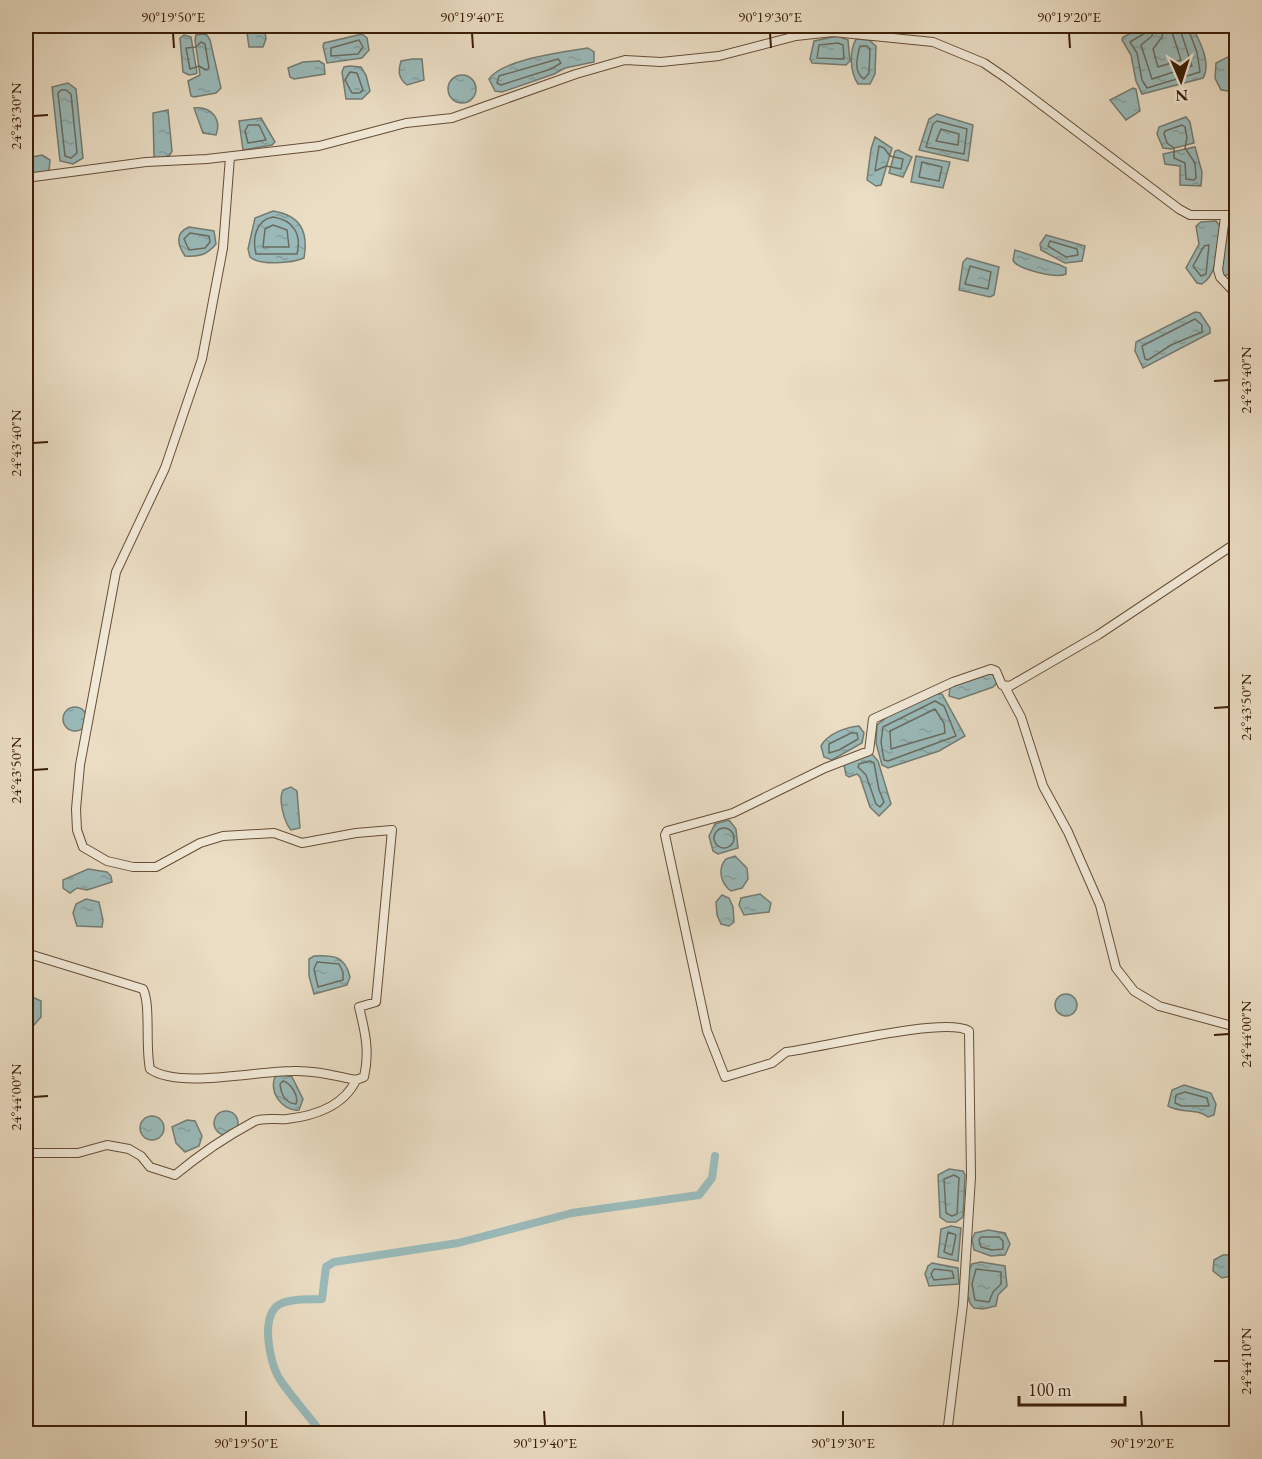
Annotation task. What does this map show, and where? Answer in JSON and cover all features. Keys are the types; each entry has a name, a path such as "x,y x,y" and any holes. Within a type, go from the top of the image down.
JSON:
{"street":[{"path":"792,37 794,26"},
{"path":"26,178 146,162 230,157 320,146 406,123 452,118 576,74 625,60 661,62 719,56 792,37 833,32 863,33 933,42 960,51 1006,78 1179,209 1190,215 1225,217 1236,215"},
{"path":"26,953 143,989 147,998 146,1052 150,1069 160,1076 220,1077 294,1071 356,1080 364,1077 368,1060 359,1007 376,1002 392,830 357,833 302,843 274,833 223,836 200,843 156,867 133,867 107,861 83,847 77,830 76,809 80,765 116,572 165,468 202,358 223,248 230,157"},
{"path":"1225,217 1218,270 1220,277 1236,294"},
{"path":"1005,687 1098,635 1236,543"},
{"path":"947,1434 963,1304 971,1178 969,1031 962,1027 934,1027 786,1052 772,1063 725,1077 707,1031 665,835 667,831 733,813 825,768 868,751 873,719 953,682 992,669 996,671 1021,717 1043,786 1068,832 1100,905 1116,968 1134,991 1160,1006 1236,1027"},
{"path":"26,1154 78,1153 107,1145 129,1149 141,1156 150,1167 175,1175 218,1143 258,1120 288,1119 333,1105 344,1099 356,1080"}],"water":[{"path":"246,26 264,26 266,39 263,47 249,47"},
{"path":"1146,26 1192,26 1205,59 1203,78 1142,94 1136,81 1131,55 1122,40 1123,37"},
{"path":"362,34 367,38 369,50 362,58 327,63 324,43"},
{"path":"184,35 191,37 197,73 195,74 189,75 183,72 180,38"},
{"path":"196,35 207,35 210,40 221,88 216,93 194,97 191,96 188,81 200,75 195,40"},
{"path":"838,36 848,40 850,61 846,65 812,63 810,59 814,41"},
{"path":"856,39 869,40 876,46 875,74 870,84 858,84 853,74 851,56"},
{"path":"588,48 594,52 594,62 565,68 502,92 495,91 489,79 496,72 520,61"},
{"path":"1228,57 1236,60 1236,92 1221,90 1215,78 1216,63"},
{"path":"422,59 424,80 407,85 400,77 400,65 401,61"},
{"path":"319,61 324,64 325,74 294,79 290,77 288,68 303,62"},
{"path":"344,67 361,67 366,75 370,91 362,99 346,99 342,72"},
{"path":"462,75 472,79 476,89 472,99 462,103 452,99 448,89 452,79"},
{"path":"68,83 76,89 83,158 73,164 60,161 52,87"},
{"path":"1133,88 1136,89 1140,111 1126,120 1110,100"},
{"path":"194,108 205,109 214,115 217,124 216,135 203,133"},
{"path":"168,110 172,151 170,155 160,159 154,157 153,113"},
{"path":"937,114 973,125 968,161 919,150 929,119"},
{"path":"1186,117 1190,122 1194,143 1171,149 1163,148 1157,134 1159,127"},
{"path":"261,118 275,142 272,145 243,150 239,121"},
{"path":"875,137 892,148 881,185 876,186 867,180"},
{"path":"1195,147 1202,172 1201,186 1180,185 1180,166 1165,164 1163,154"},
{"path":"898,150 912,157 903,177 889,173 895,151"},
{"path":"42,155 50,160 49,172 26,174 26,158"},
{"path":"916,156 950,162 943,188 911,182"},
{"path":"273,211 290,216 300,225 305,239 304,258 276,263 261,262 250,257 248,249 255,218"},
{"path":"1216,221 1220,226 1215,266 1208,279 1202,284 1197,283 1186,268 1199,244 1196,226 1201,222"},
{"path":"1229,221 1236,223 1236,273 1222,276 1220,264"},
{"path":"189,227 214,231 216,244 202,254 185,256 180,247 179,236 184,229"},
{"path":"1046,235 1085,246 1082,261 1065,263 1041,250 1040,244"},
{"path":"1015,250 1060,265 1066,268 1066,274 1046,274 1021,267 1013,260"},
{"path":"967,258 999,267 994,295 990,297 959,290 963,262"},
{"path":"1195,312 1200,313 1210,328 1210,333 1143,368 1135,351 1136,342"},
{"path":"992,673 997,683 993,687 959,699 949,696 950,687"},
{"path":"934,694 942,694 965,736 939,751 888,768 882,765 876,743 877,725 891,714"},
{"path":"75,707 84,710 87,719 84,728 75,731 66,728 63,719 66,710"},
{"path":"859,726 864,733 862,743 832,760 824,757 821,746 828,738 848,728"},
{"path":"872,754 878,761 891,804 879,816 870,807 860,777 857,774 849,777 846,775 844,765"},
{"path":"291,787 297,791 300,828 291,830 284,816 281,799 283,790"},
{"path":"729,820 736,829 738,848 718,854 713,851 709,836 715,824"},
{"path":"735,856 747,868 748,879 742,888 731,891 723,880 721,872 726,859"},
{"path":"88,869 107,872 112,882 87,890 77,888 70,893 63,888 63,880"},
{"path":"760,894 771,903 769,912 744,915 739,905 741,898"},
{"path":"722,895 729,898 733,907 734,922 729,926 721,924 717,915 716,902"},
{"path":"86,899 99,902 103,920 102,927 77,926 73,913 76,904"},
{"path":"314,956 333,957 342,961 350,977 347,985 314,994 309,976 309,959"},
{"path":"26,994 41,1001 41,1017 34,1025 26,1026"},
{"path":"1066,994 1074,997 1077,1005 1074,1013 1066,1016 1058,1013 1055,1005 1058,997"},
{"path":"277,1074 292,1077 303,1099 299,1110 287,1107 278,1098 273,1086"},
{"path":"1184,1085 1211,1093 1216,1104 1214,1115 1208,1117 1204,1114 1168,1106 1172,1090"},
{"path":"226,1111 235,1114 238,1123 235,1132 226,1135 217,1132 214,1123 217,1114"},
{"path":"152,1116 160,1120 164,1128 160,1136 152,1140 144,1136 140,1128 144,1120"},
{"path":"187,1120 195,1121 202,1136 199,1146 185,1152 176,1143 172,1127"},
{"path":"949,1169 963,1171 965,1175 963,1217 956,1222 947,1222 940,1217 938,1175"},
{"path":"951,1226 961,1228 958,1261 938,1257 941,1229"},
{"path":"988,1230 1005,1233 1010,1244 1005,1255 991,1256 974,1250 972,1239 975,1233"},
{"path":"1223,1255 1236,1255 1236,1275 1222,1278 1213,1271 1214,1260"},
{"path":"981,1262 1005,1266 1007,1286 998,1295 996,1306 983,1309 974,1308 967,1293 968,1275 972,1264"},
{"path":"932,1263 958,1268 959,1284 929,1286 925,1274"}],"waterway":[{"path":"322,1434 279,1378 272,1361 268,1328 270,1318 280,1304 295,1300 322,1299 326,1267 334,1262 458,1243 572,1213 699,1195 712,1178 715,1156"}]}
